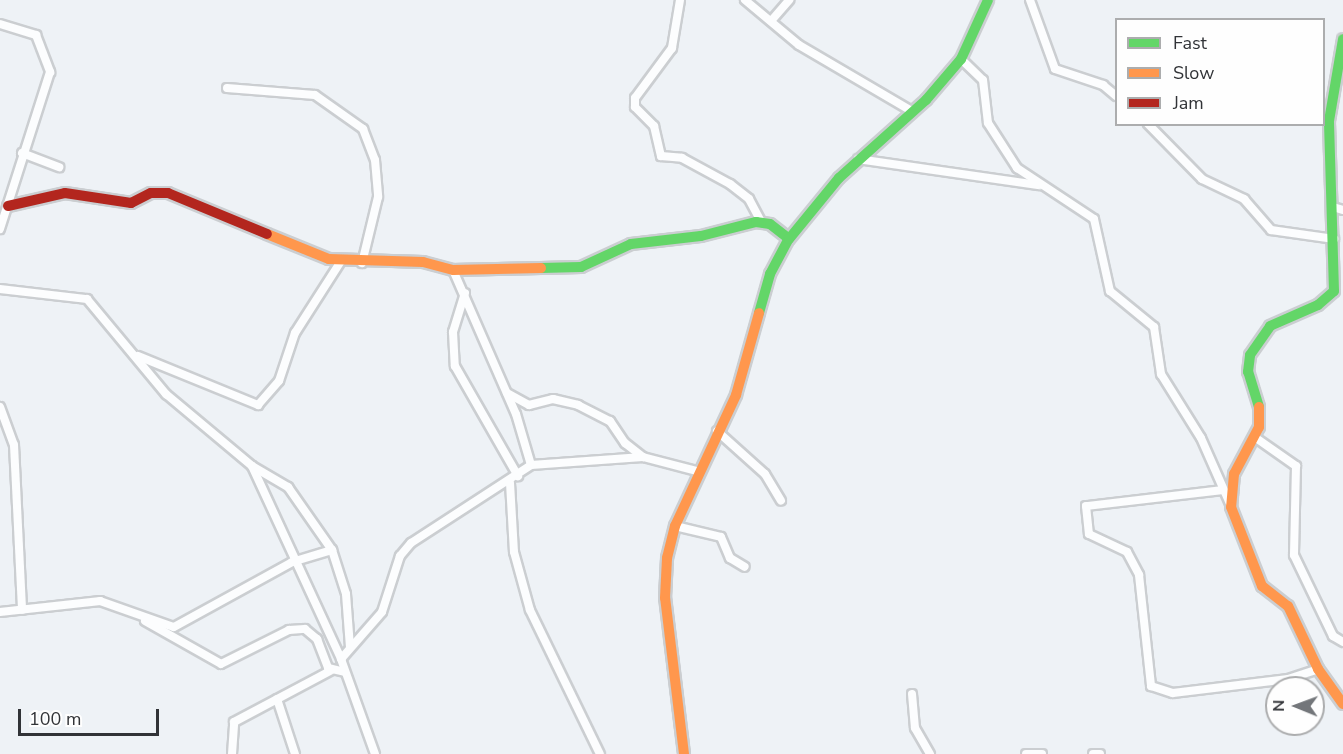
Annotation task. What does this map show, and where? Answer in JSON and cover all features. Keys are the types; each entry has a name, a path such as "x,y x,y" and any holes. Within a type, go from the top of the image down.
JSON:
{"street":[{"path":"680,0 672,48 635,98 635,107 654,126 661,156 682,158 730,184 748,199 761,222 789,239"},
{"path":"744,0 799,45 913,112"},
{"path":"771,21 789,0"},
{"path":"684,754 665,598 675,526 748,362 770,274 789,239 857,159 913,112 961,59 988,0"},
{"path":"1030,0 1055,69 1102,85 1115,95"},
{"path":"0,24 36,35 50,64 0,229"},
{"path":"1231,507 1234,474 1256,438 1260,413 1248,372 1250,355 1270,326 1331,295 1338,208 1329,121 1343,39"},
{"path":"961,59 983,80 986,114 996,137 1017,168 1094,219 1110,291 1154,327 1161,374 1201,438 1263,586 1288,606 1318,669 1343,703"},
{"path":"227,88 307,93 337,106 363,129 375,160 378,197 362,263"},
{"path":"1150,126 1202,179 1244,199 1271,230 1334,239"},
{"path":"22,153 59,167"},
{"path":"857,159 1041,185"},
{"path":"8,206 65,194 131,203 151,193 168,193 273,240 341,261 423,262 453,270 581,267 631,244 761,222"},
{"path":"138,356 258,405 279,381 295,333 341,261"},
{"path":"453,270 465,293 486,354 507,393 531,465"},
{"path":"0,289 87,299 138,356 173,401 252,466 272,503 292,562 341,659 375,754"},
{"path":"465,293 453,332 455,366 518,476"},
{"path":"507,393 529,405 553,399 578,405 610,421 622,440 643,457"},
{"path":"0,407 14,445 21,610"},
{"path":"717,431 765,474 781,501"},
{"path":"1256,438 1296,466 1294,555 1333,636 1343,642"},
{"path":"341,659 382,612 400,556 411,543 510,483 531,465 643,457 700,472"},
{"path":"252,466 269,471 288,487 332,550 344,587 350,647"},
{"path":"510,483 514,552 530,610 600,754"},
{"path":"1223,490 1086,506 1089,534 1126,552 1139,574 1151,686 1173,693 1288,679 1318,669"},
{"path":"675,526 721,537 728,556 745,567"},
{"path":"145,621 179,625 292,562 332,550"},
{"path":"0,612 100,601 116,603 221,664 289,630 305,629 317,639 330,671"},
{"path":"232,754 232,724 330,671 345,672"},
{"path":"912,694 915,728 930,754"},
{"path":"277,699 295,754"},
{"path":"1026,754 1042,754"},
{"path":"1092,754 1100,754"}],"traffic: fast":[{"path":"759,313 770,274 789,239 839,178 926,100 961,59 988,0"},
{"path":"1259,407 1248,372 1250,355 1270,326 1318,305 1334,291 1329,121 1343,39"},
{"path":"541,268 581,267 631,244 701,236 756,222 770,224 789,239"}],"traffic: slow":[{"path":"267,234 329,259 423,262 453,270 541,268"},
{"path":"684,754 665,598 667,558 675,526 736,395 759,313"},
{"path":"1259,407 1259,427 1234,474 1231,507 1262,586 1288,606 1318,669 1343,704"}],"traffic: jam":[{"path":"8,206 65,193 131,203 151,193 168,193 267,234"}]}
